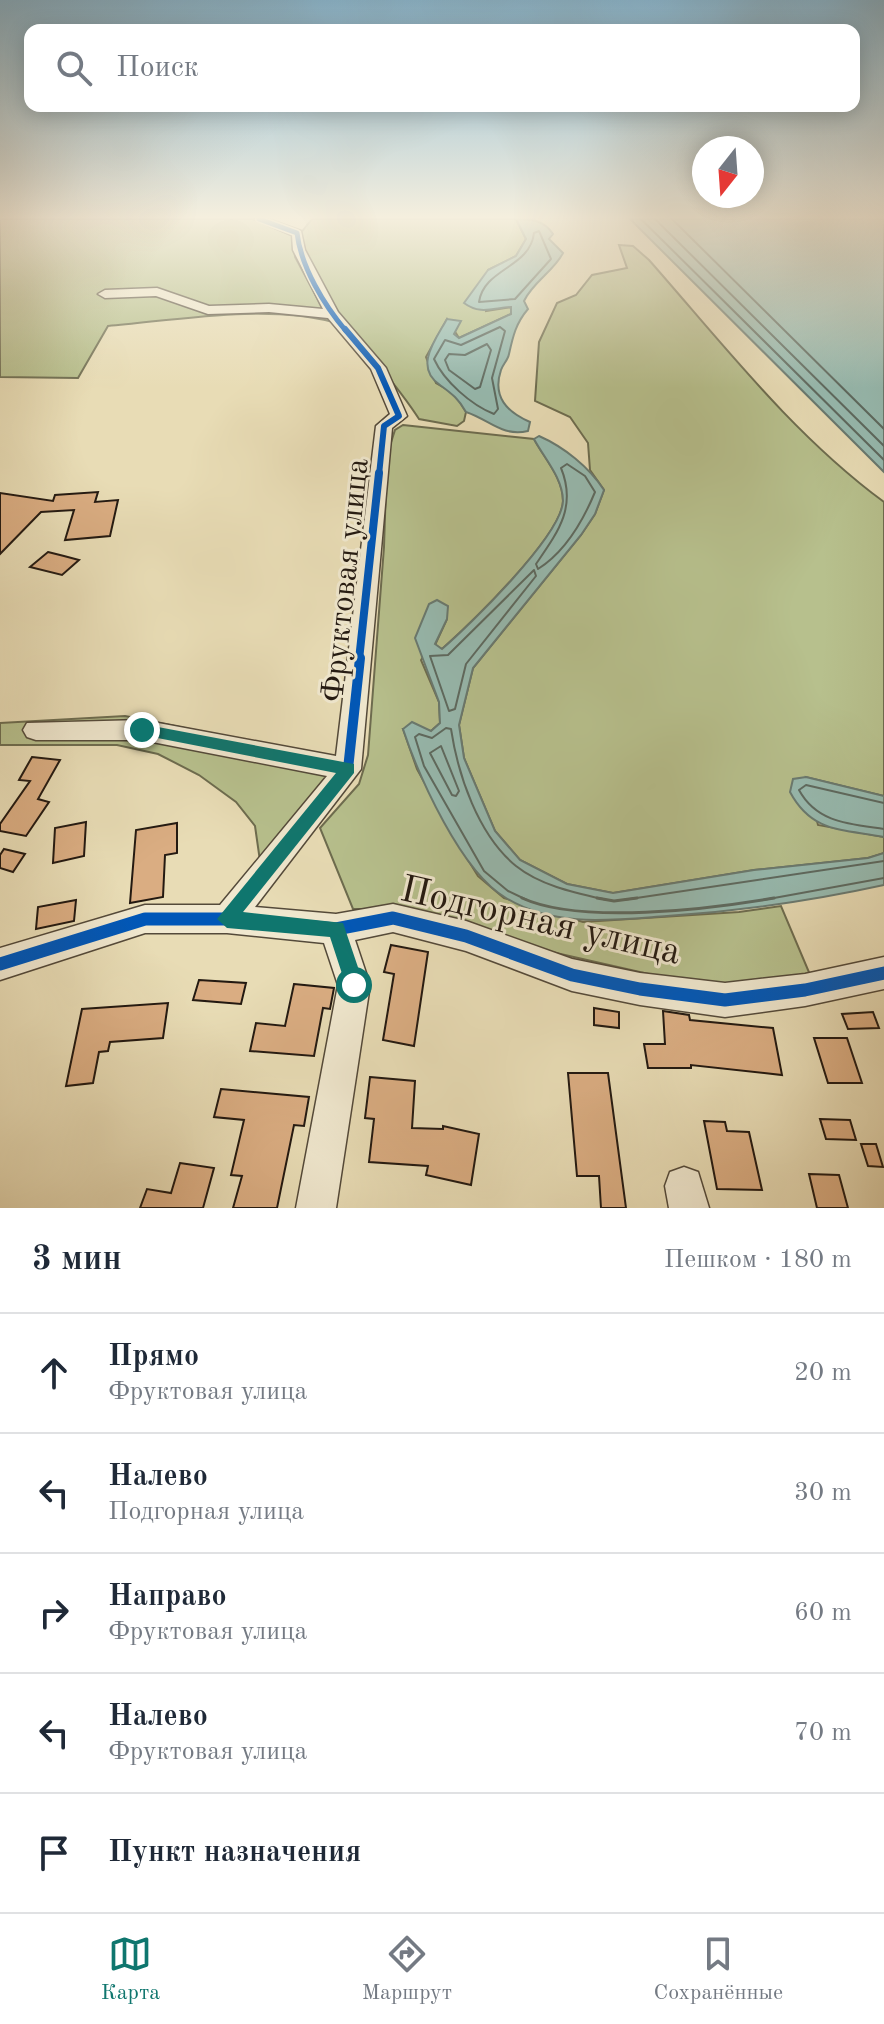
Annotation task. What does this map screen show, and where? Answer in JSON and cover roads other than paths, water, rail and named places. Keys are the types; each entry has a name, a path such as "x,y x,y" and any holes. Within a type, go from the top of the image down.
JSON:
{"street":[{"name":"Фруктовая улица","path":"312,275 332,314 378,368 399,416 384,426 348,769"},
{"path":"105,294 157,292 208,310 269,308 332,314"},
{"path":"36,730 142,730 348,769 227,919"},
{"name":"Подгорная улица","path":"0,964 145,919 227,919 336,929 393,918 466,936 572,975 640,989 725,1000 805,990 884,973"},
{"path":"316,1208 354,985 336,929"}],"water":[{"path":"484,275 545,275 524,301 528,309 518,325 501,370 498,388 508,408 530,422 528,431 503,430 466,412 432,378 428,370 429,353 447,319 461,321 454,334 459,338 511,314 511,307 481,310 464,303"},
{"path":"687,275 884,275 884,472"},
{"path":"539,436 575,458 604,490 595,514 581,535 473,668 459,725 464,758 495,831 520,860 567,884 613,893 754,870 868,858 884,853 884,885 749,908 584,920 525,908 489,885 473,867 431,797 403,729 412,722 431,731 440,723 439,702 415,638 429,604 437,600 448,606 447,619 435,644 442,649 513,579 548,535 563,501 556,476 534,439"},
{"path":"806,777 884,796 884,837 830,827 808,815 790,792 793,779"}]}
